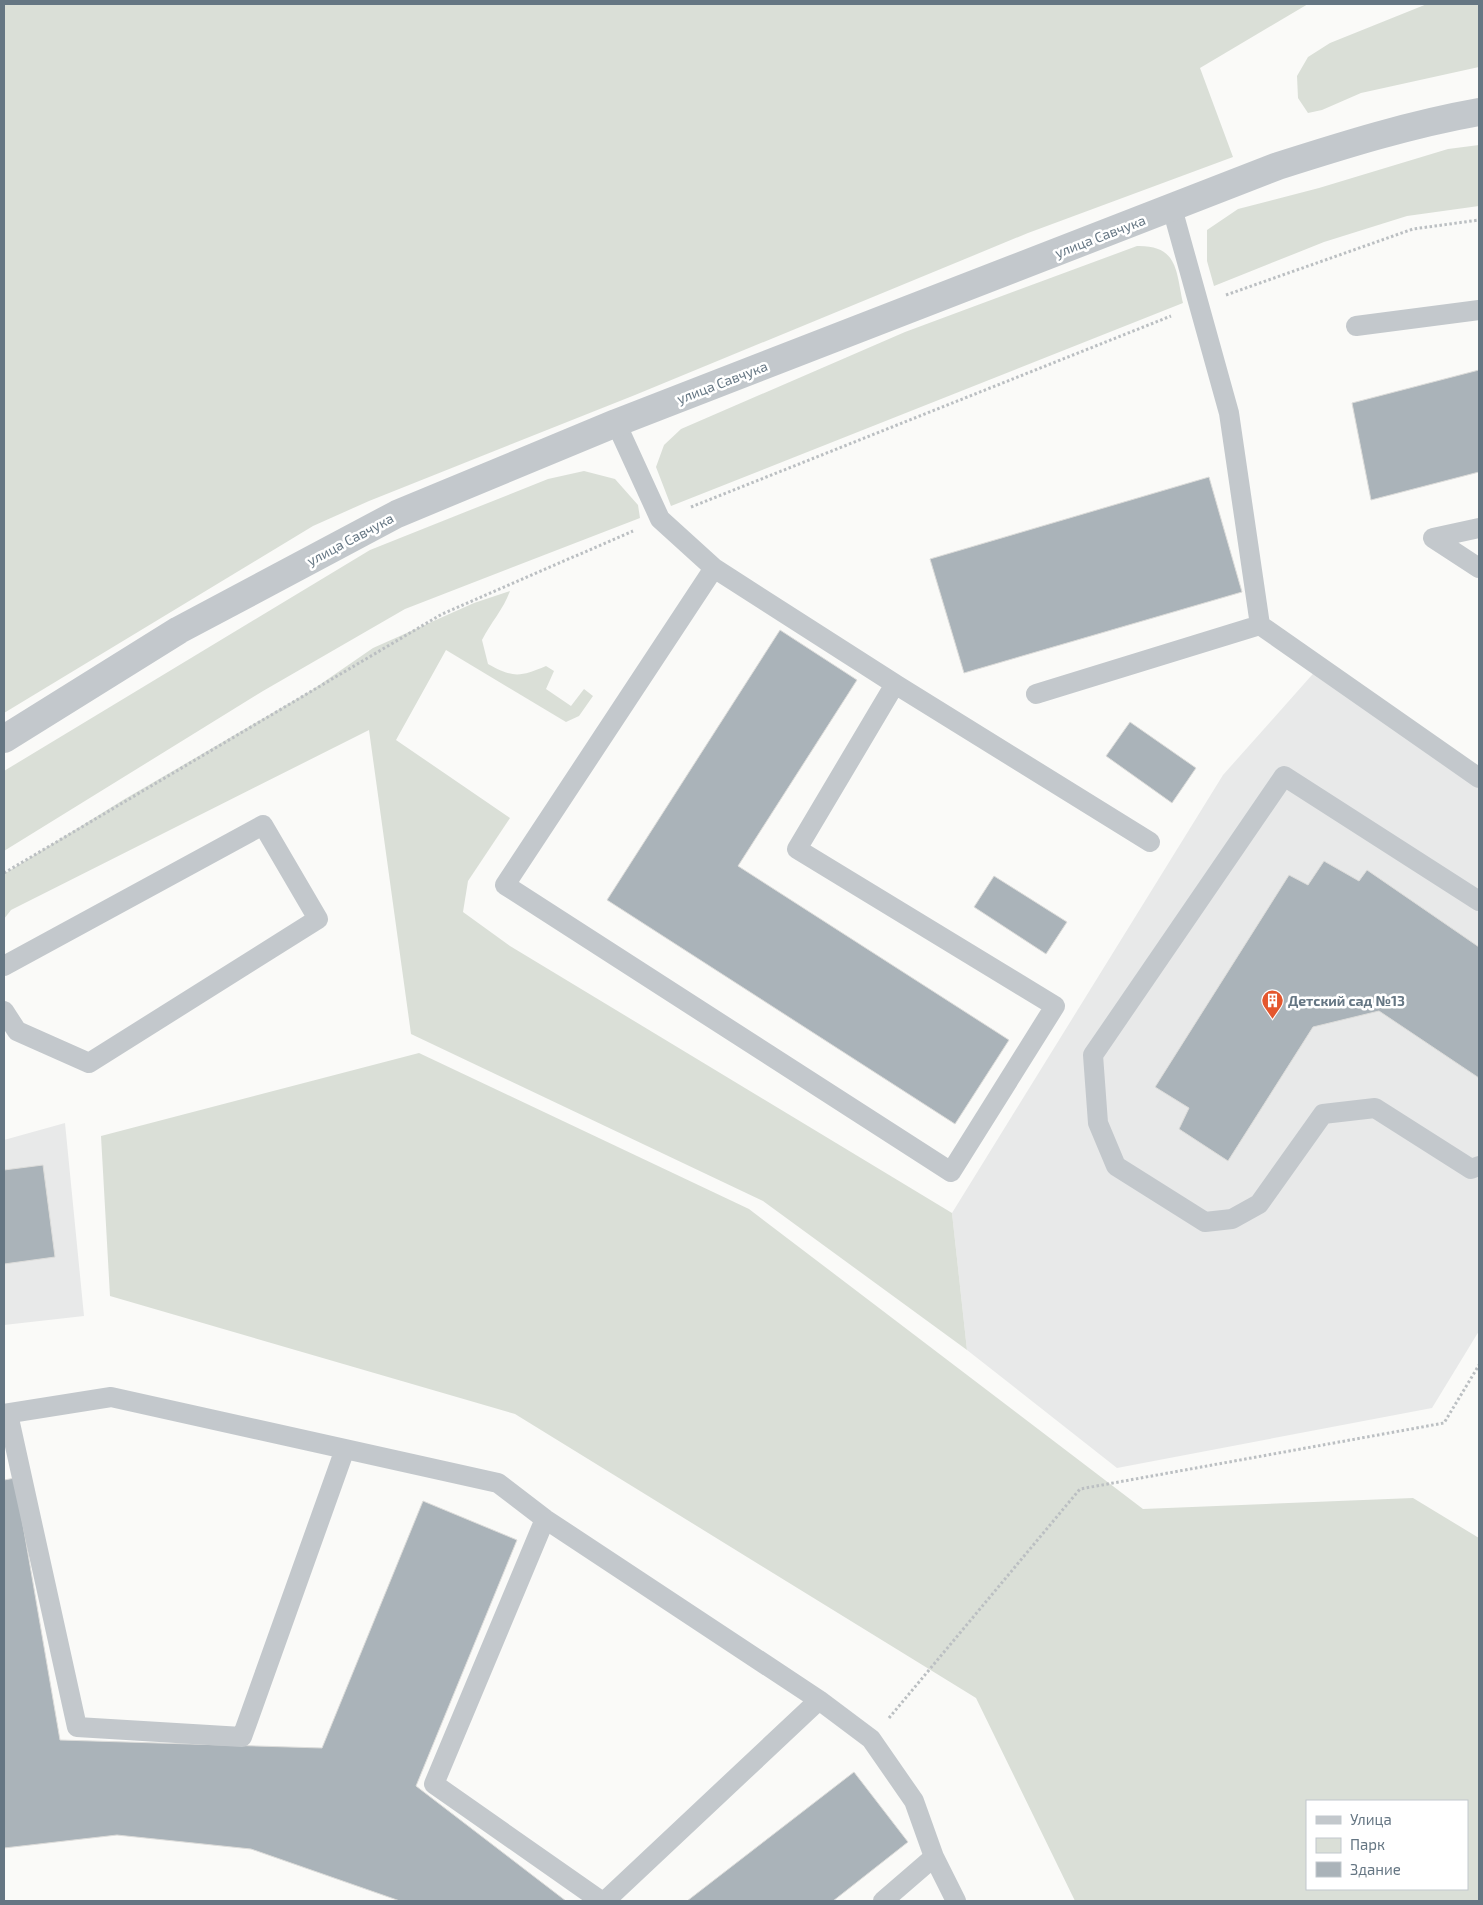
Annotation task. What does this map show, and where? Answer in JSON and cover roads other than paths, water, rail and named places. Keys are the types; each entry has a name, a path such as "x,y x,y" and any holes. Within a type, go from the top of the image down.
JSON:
{"street":[{"name":"улица Савчука","path":"4,739 179,630 396,514 616,423 1278,166 1359,140 1479,112"}],"lane":[{"path":"1172,208 1229,413 1260,625 1479,778"},
{"path":"1356,326 1479,310"},
{"path":"616,423 660,519 714,568 895,684 1150,842"},
{"path":"1479,528 1433,538 1479,568"},
{"path":"714,568 505,885 951,1172 1055,1006 797,849 895,684"},
{"path":"1036,694 1260,625"},
{"path":"1479,901 1284,776 1092,1055 1098,1123 1116,1166 1205,1222 1232,1219 1259,1204 1323,1114 1375,1108 1472,1169 1479,1166"},
{"path":"4,966 263,825 318,919 89,1063 17,1030 4,1011"},
{"path":"345,1449 242,1737 76,1727 6,1414 111,1397 345,1449 498,1483 545,1519 819,1700 871,1739 914,1801 934,1857 956,1901"},
{"path":"545,1519 434,1784 603,1901 819,1700"},
{"path":"883,1901 934,1857"}],"place":[{"name":"Детский сад №13","path":"1272,1019"}]}
